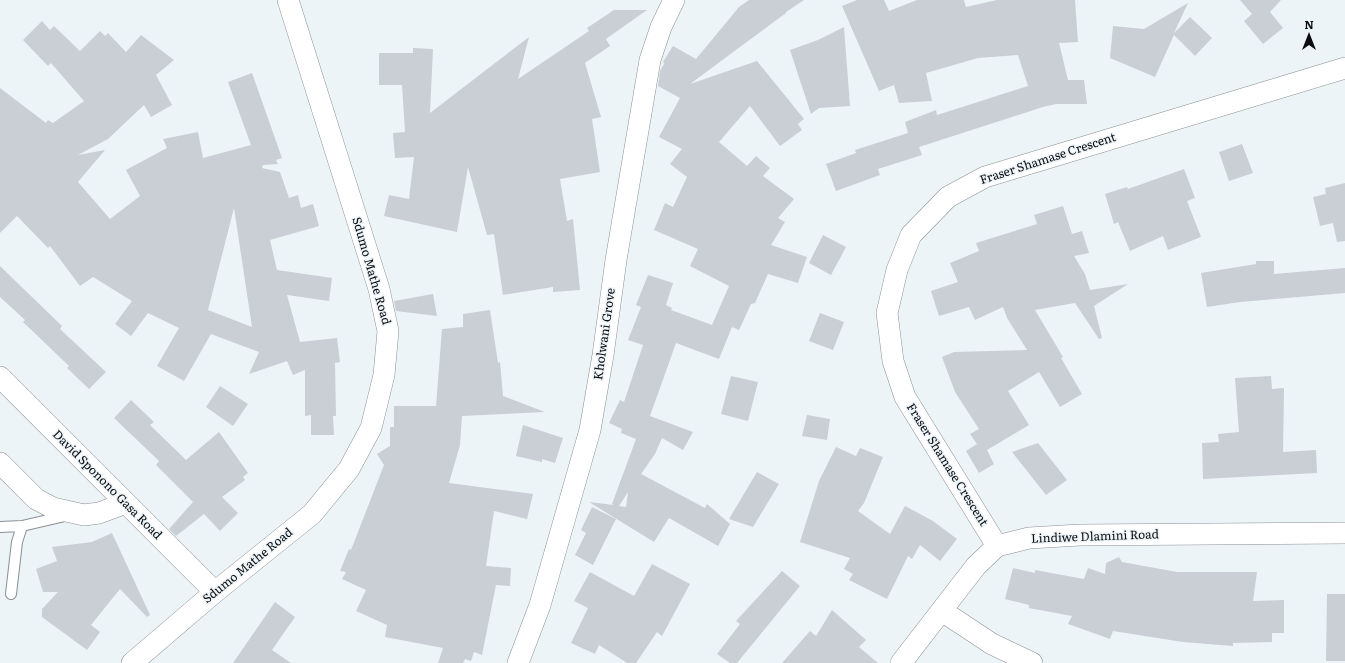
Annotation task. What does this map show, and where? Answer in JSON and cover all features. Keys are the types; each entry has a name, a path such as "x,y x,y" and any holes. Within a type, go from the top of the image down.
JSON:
{"street":[{"name":"Sdumo Mathe Road","path":"132,663 214,592 312,514 349,469 371,428 384,375 388,331 379,289 288,0"},
{"name":"Kholwani Grove","path":"518,663 540,605 590,430 603,355 616,260 650,60 661,27 674,0"},
{"name":"Fraser Shamase Crescent","path":"997,546 905,397 893,361 887,313 897,270 911,235 948,197 985,177 1345,68"},
{"name":"David Sponono Gasa Road","path":"0,377 214,592"},
{"path":"0,463 36,500 53,508 74,514 84,515 99,513 126,503"},
{"name":"Lindiwe Dlamini Road","path":"901,663 976,566 997,546 1029,538 1080,535 1345,533"},
{"path":"942,611 992,644 1032,663"}],"lane":[{"path":"0,527 22,526 74,514"},
{"path":"11,594 17,542 22,526"}],"building":[{"path":"749,0 804,0 690,84 757,61 804,119 798,124 802,130 780,146 750,106 719,142 747,166 756,156 770,168 763,176 794,199 778,218 785,222 771,245 807,257 798,283 768,274 755,303 751,304 739,330 732,327 719,359 676,343 650,416 693,432 683,450 662,438 655,454 641,474 705,508 707,504 730,524 718,546 669,518 654,542 589,502 614,505 612,504 636,439 621,433 622,429 609,423 620,400 624,402 643,345 628,340 641,307 636,305 648,275 673,283 666,305 672,308 671,310 712,325 729,286 690,266 698,249 654,230 665,203 673,207 687,177 670,164 682,149 659,137 680,98 658,86 660,71 664,64 663,62 673,46 696,59 739,7","holes":["628,492 626,507 619,506"]},
{"path":"857,0 884,0 889,11 917,0 964,0 966,7 997,0 1075,0 1078,42 1059,43 1068,80 1084,80 1087,104 1056,104 1043,107 919,147 922,155 878,169 880,175 836,191 826,164 856,153 855,150 908,133 905,122 936,110 937,115 1028,86 1018,55 978,58 926,73 932,101 899,103 894,85 879,91 842,6"},
{"path":"1240,0 1281,0 1270,12 1283,28 1263,44 1244,21 1252,14"},
{"path":"1188,3 1174,33 1190,17 1212,38 1195,56 1174,35 1155,77 1110,58 1113,26 1144,29"},
{"path":"614,10 647,10 606,39 610,46 585,63 601,117 592,119 600,172 560,179 567,221 573,219 580,290 553,292 553,287 503,295 494,234 487,235 468,167 457,232 384,216 389,195 409,199 414,157 395,158 393,133 405,132 402,85 379,85 379,53 413,53 413,48 433,49 430,113 529,37 518,79 589,31 587,28"},
{"path":"42,21 50,30 54,26 80,51 100,31 105,36 108,33 126,52 141,35 174,60 156,75 172,105 151,117 144,105 108,139 78,155 105,150 78,182 110,219 140,196 126,170 167,148 163,139 198,132 203,158 251,145 228,82 252,73 282,158 276,160 278,164 263,165 262,168 280,172 289,198 298,195 301,208 313,204 319,226 270,240 277,270 332,278 329,301 287,295 300,342 337,338 340,362 335,363 336,416 333,416 334,435 311,435 311,415 305,416 305,370 293,375 287,361 249,374 259,352 211,334 184,381 157,366 179,328 148,313 131,336 115,324 132,301 93,277 80,286 50,246 48,248 17,216 0,233 0,88 46,123 48,120 53,123 84,101 51,63 48,66 23,40","holes":["234,208 252,327 208,310"]},
{"path":"844,27 850,106 819,108 811,114 790,50 818,40"},
{"path":"1242,144 1253,173 1229,181 1219,152"},
{"path":"1184,169 1195,198 1187,201 1201,237 1168,250 1163,236 1130,251 1118,222 1114,224 1105,194 1127,187 1128,189"},
{"path":"1345,183 1345,241 1337,242 1333,223 1320,226 1313,197 1326,194 1325,188"},
{"path":"1063,206 1072,234 1082,231 1089,253 1074,256 1085,274 1090,290 1128,284 1094,306 1102,338 1099,339 1075,303 1035,310 1063,357 1061,358 1082,394 1060,407 1039,372 1008,391 1029,425 987,450 994,464 979,473 966,451 977,444 970,434 979,429 955,392 942,357 954,352 1027,350 1007,318 1003,307 975,320 969,307 939,316 931,291 958,282 950,263 979,251 976,243 1037,224 1034,215"},
{"path":"823,235 846,247 831,275 809,263"},
{"path":"1256,261 1274,261 1274,274 1345,268 1345,293 1240,302 1207,307 1201,273 1256,264"},
{"path":"0,266 62,326 60,329 106,372 89,389 67,368 69,366 23,322 25,320 0,297"},
{"path":"433,294 437,316 396,311 394,301"},
{"path":"490,310 498,363 500,362 503,396 545,412 462,416 460,445 449,483 533,494 527,519 494,511 486,566 511,568 510,586 496,585 482,655 474,652 471,661 465,659 463,663 438,663 443,648 385,637 387,625 356,611 366,590 342,579 346,572 340,571 349,549 351,550 384,465 377,454 390,446 390,427 394,427 394,406 436,406 442,329 463,327 463,314"},
{"path":"820,313 844,322 833,350 809,341"},
{"path":"731,376 758,382 748,421 721,414"},
{"path":"1271,376 1272,389 1284,388 1283,452 1316,450 1317,473 1203,479 1202,443 1219,442 1218,434 1239,432 1235,378"},
{"path":"220,386 248,404 233,426 206,407"},
{"path":"131,400 154,422 150,425 186,460 219,432 248,473 243,477 245,480 222,497 238,513 220,531 204,514 176,536 169,529 193,502 156,465 159,461 114,418"},
{"path":"807,415 830,419 827,440 802,436"},
{"path":"523,425 563,438 555,463 542,459 542,462 516,456"},
{"path":"1038,443 1067,480 1046,495 1012,452"},
{"path":"836,447 856,456 860,448 883,457 864,503 858,511 890,534 905,506 933,521 957,539 940,561 920,545 912,559 908,556 887,599 849,580 853,574 844,569 850,558 800,542 819,481"},
{"path":"757,472 779,484 753,527 729,519"},
{"path":"592,507 616,519 593,565 575,555 586,533 581,530"},
{"path":"112,533 150,615 147,617 120,589 91,625 100,632 87,650 42,617 42,609 58,592 43,592 36,569 57,561 52,547 92,542"},
{"path":"1119,557 1122,562 1177,572 1257,572 1253,601 1284,600 1284,633 1272,633 1272,642 1233,643 1233,646 1183,642 1113,631 1110,639 1068,624 1072,616 1029,608 1029,605 1005,599 1013,568 1035,573 1035,570 1084,579 1088,568 1105,574 1106,563"},
{"path":"652,564 690,584 662,636 657,632 636,663 627,663 599,645 595,654 571,643 588,608 574,601 590,572 634,596"},
{"path":"782,571 800,586 737,663 730,663 717,654 740,624 736,621"},
{"path":"1327,594 1345,594 1345,661 1326,661"},
{"path":"275,602 295,617 272,650 291,663 233,663"},
{"path":"832,610 866,640 859,647 878,663 782,663 810,631 816,636"}]}
